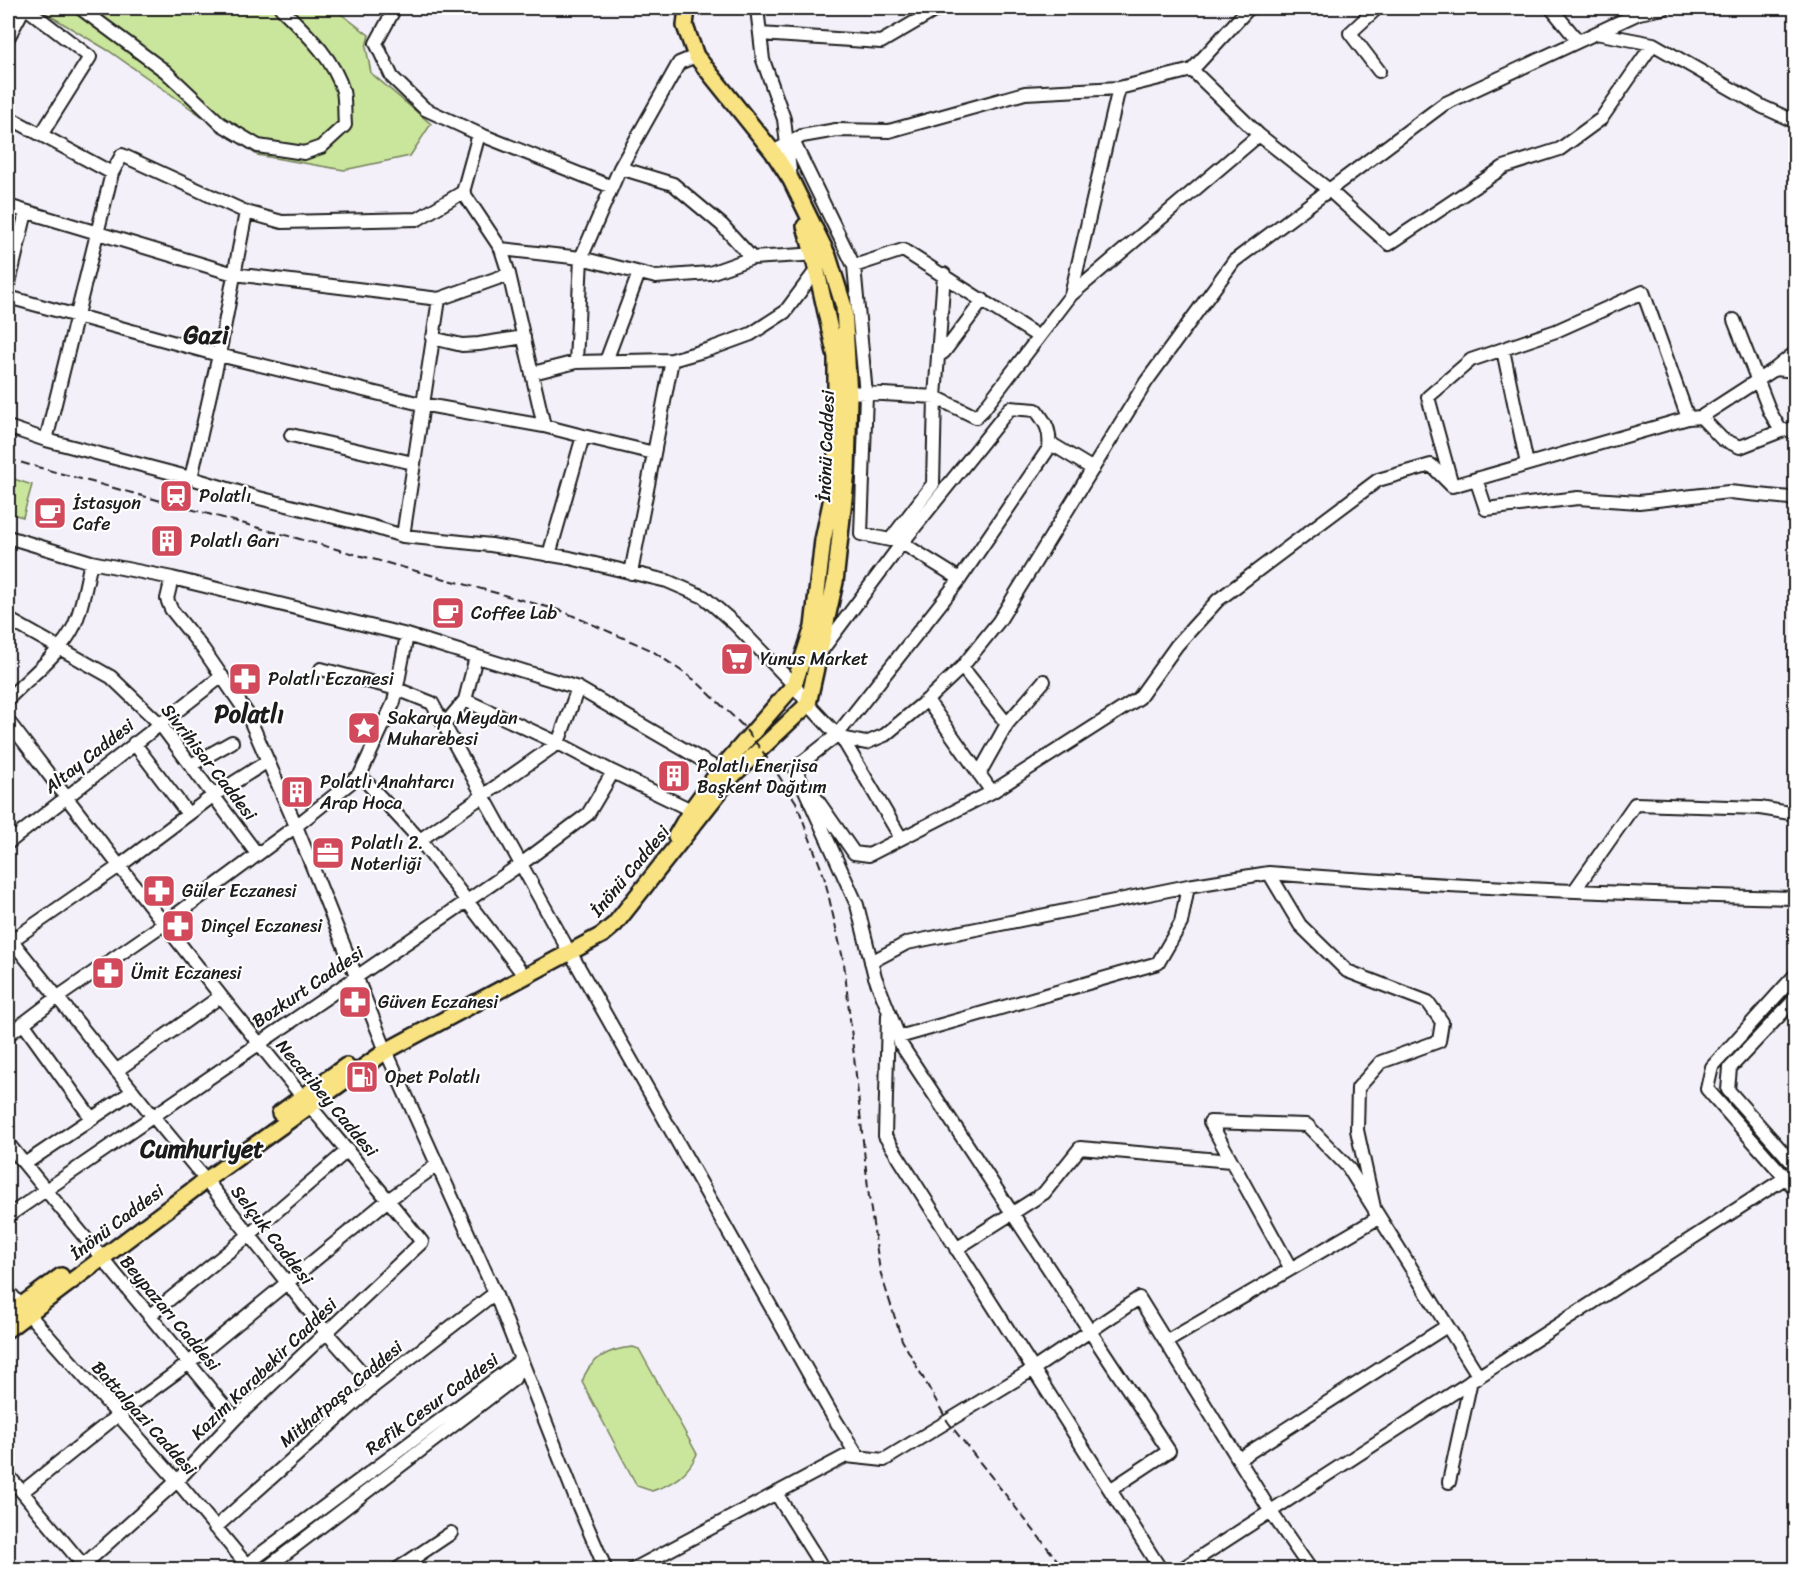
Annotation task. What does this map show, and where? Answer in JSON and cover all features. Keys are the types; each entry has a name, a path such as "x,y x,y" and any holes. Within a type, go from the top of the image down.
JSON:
{"main road":[{"name":"İnönü Caddesi","path":"385,1046 567,948 612,916 668,851 691,810 726,773 808,704 835,582 847,471 849,392 844,307 791,180 784,146 696,56 685,26 687,8"},
{"name":"İnönü Caddesi","path":"8,1329 18,1312 99,1255 306,1100 385,1046 520,970 602,935 615,924 794,685 813,627 823,540 836,479 836,357 817,270 821,255"}],"street":[{"path":"8,38 25,8 90,57 40,135"},
{"path":"80,8 165,71 221,124 258,146 304,153 321,147 345,124 343,93 334,69 317,43 281,8"},
{"path":"395,8 376,43 392,77 426,109 479,134 612,187"},
{"path":"757,8 763,60 784,119 784,146 854,266 866,394 861,534 890,540 933,484 935,397 944,274"},
{"path":"760,34 881,42 939,8"},
{"path":"784,146 802,136 836,130 889,131 1025,93 1119,88 1191,70 1249,8"},
{"path":"1377,8 1350,33 1379,71"},
{"path":"1551,8 1578,41"},
{"path":"839,736 866,742 885,735 962,668 999,621 1146,382 1234,261 1443,104 1639,13 1664,8"},
{"path":"1596,33 1653,44 1763,107 1796,122"},
{"path":"1191,70 1259,135 1329,190 1389,244 1504,167 1560,150 1601,119 1653,44"},
{"path":"576,362 581,258 620,168 679,63 696,56"},
{"path":"1071,295 1119,88"},
{"path":"8,117 112,173"},
{"path":"46,440 112,173 122,155 246,212 282,222 418,219 463,192 479,134"},
{"path":"849,392 935,397 976,417 1071,295 1259,135"},
{"path":"620,168 673,184 722,225 752,258"},
{"path":"463,192 501,249 509,274 544,426"},
{"path":"8,206 234,274 438,299 509,274"},
{"path":"8,286 26,212"},
{"path":"191,478 219,355 246,212"},
{"path":"501,249 581,258 656,277 710,273 752,258 821,255"},
{"path":"854,266 903,250 944,274 1039,337"},
{"path":"533,373 576,362 672,360 710,349 751,334 785,312 817,270"},
{"path":"606,361 639,273"},
{"path":"1452,486 1428,397 1471,360 1556,331 1643,291 1688,418"},
{"path":"8,297 219,355 421,404 544,426 654,453"},
{"path":"403,536 438,299"},
{"path":"938,356 944,352 983,300"},
{"path":"1734,320 1770,412 1780,431"},
{"path":"432,338 470,345 524,337"},
{"path":"1503,350 1527,465"},
{"path":"1452,486 1688,418 1701,417 1758,381 1796,352"},
{"path":"631,573 672,360"},
{"path":"1775,369 1796,371"},
{"path":"795,768 839,736 960,579 1049,448 1051,436 1047,424 1036,410 1010,408 994,396"},
{"path":"819,653 902,543 1010,408"},
{"path":"1701,417 1722,440 1740,447 1780,431 1796,428"},
{"path":"8,427 46,440 191,478 255,498 403,536 491,545 549,555 667,581 704,597 735,624 839,736 901,838"},
{"path":"291,435 413,463"},
{"path":"549,555 583,436"},
{"path":"1050,443 1093,469"},
{"path":"795,768 854,853 869,855 992,792 1139,698 1177,645 1218,600 1378,480 1431,465 1452,486"},
{"path":"1476,479 1486,509 1578,498 1639,502 1729,492 1790,498 1796,502"},
{"path":"8,537 91,562 172,578 407,635 578,688 726,773"},
{"path":"902,543 960,579"},
{"path":"8,699 59,647 73,628 82,604 91,562"},
{"path":"172,578 167,599 171,609 248,713 385,1046 495,1293 606,1569"},
{"name":"Sivrihisar Caddesi","path":"8,619 111,677 160,724 257,854"},
{"path":"8,1035 58,997 165,923 296,826 360,775 390,712 397,689 407,635"},
{"path":"444,725 465,700 476,657"},
{"path":"962,668 1007,724"},
{"path":"321,669 397,689 432,703 567,948 858,1457"},
{"name":"Altay Caddesi","path":"8,843 222,676"},
{"path":"979,774 1007,724 1044,681"},
{"path":"420,840 558,743 578,688"},
{"path":"465,700 558,743 691,810"},
{"path":"927,700 992,792"},
{"name":"Necatibey Caddesi","path":"8,721 118,867 165,923 258,1043 422,1242"},
{"path":"191,765 232,742"},
{"path":"134,743 188,814"},
{"path":"9,940 118,867 214,795 268,761"},
{"path":"795,768 857,905 871,962 900,1043 1169,1451 1110,1491"},
{"name":"Bozkurt Caddesi","path":"8,1216 152,1115 521,864 588,814 613,772"},
{"path":"360,775 420,840 520,970"},
{"path":"1574,891 1635,804 1760,808 1796,814"},
{"path":"871,962 907,943 1188,886 1269,873 1376,882 1796,898"},
{"path":"1269,873 1300,925 1347,971 1428,1002 1442,1022 1438,1041 1381,1062 1358,1088 1357,1130 1376,1215"},
{"path":"899,1037 1158,963 1181,923 1188,886"},
{"name":"Selçuk Caddesi","path":"9,940 203,1176 326,1332 375,1386"},
{"path":"1796,974 1712,1067 1707,1089 1796,1190"},
{"path":"116,1071 221,996"},
{"path":"1180,1569 1785,1178 1796,1168 1728,1090 1730,1068 1796,998"},
{"path":"888,1011 885,1136 1032,1370 1161,1569"},
{"path":"23,1023 92,1119"},
{"path":"26,1163 133,1092"},
{"path":"1291,1269 1210,1122 1307,1125 1348,1167 1447,1326 1475,1378 1449,1482"},
{"name":"Beypazarı Caddesi","path":"9,1146 26,1163 235,1419"},
{"path":"956,1249 1044,1193 1080,1148 1231,1161"},
{"path":"149,1316 249,1235 348,1150"},
{"path":"22,1492 118,1414 189,1363 388,1200 437,1165"},
{"path":"1166,1342 1291,1269 1376,1215"},
{"name":"Kazım Karabekir Caddesi","path":"81,1567 177,1481 235,1419 422,1242"},
{"name":"Battalgazi Caddesi","path":"8,1291 18,1312 118,1414 177,1481 246,1568"},
{"name":"Mithatpaşa Caddesi","path":"215,1528 375,1386 495,1293"},
{"path":"632,1569 846,1456 884,1460 1032,1370 1139,1298 1271,1512 1311,1569"},
{"path":"1239,1459 1447,1326"},
{"name":"Refik Cesur Caddesi","path":"246,1568 521,1360"},
{"name":"Refik Cesur Caddesi","path":"264,1569 514,1379 521,1360"},
{"path":"8,1475 81,1567"},
{"path":"776,1493 824,1569"},
{"path":"403,1567 451,1533"}],"green space":[{"path":"37,8 333,8 369,35 366,47 371,73 431,124 410,156 344,170 257,155 109,51"},
{"path":"8,477 32,485 23,517 8,513"},
{"path":"633,1347 639,1349 697,1454 679,1477 652,1491 637,1486 582,1382 595,1361 616,1350"}],"railway":[{"path":"8,459 562,611 651,650 696,681 742,725 796,802 824,876 844,963 869,1197 880,1271 902,1340 948,1422 1065,1570"}],"place":[{"name":"Polatlı","path":"176,496"},
{"name":"İstasyon Cafe","path":"50,513"},
{"name":"Polatlı Garı","path":"167,541"},
{"name":"Coffee Lab","path":"448,613"},
{"name":"Yunus Market","path":"737,659"},
{"name":"Polatlı Eczanesi","path":"245,679"},
{"name":"Sakarya Meydan Muharebesi","path":"364,728"},
{"name":"Polatlı Enerjisa Başkent Dağıtım","path":"674,776"},
{"name":"Polatlı Anahtarcı Arap Hoca","path":"297,792"},
{"name":"Polatlı 2. Noterliği","path":"328,853"},
{"name":"Güler Eczanesi","path":"159,891"},
{"name":"Dinçel Eczanesi","path":"178,926"},
{"name":"Ümit Eczanesi","path":"108,973"},
{"name":"Güven Eczanesi","path":"355,1002"},
{"name":"Opet Polatlı","path":"362,1077"}],"district":[{"name":"Gazi","path":"206,335"},
{"name":"Polatlı","path":"249,714"},
{"name":"Cumhuriyet","path":"202,1149"}]}
